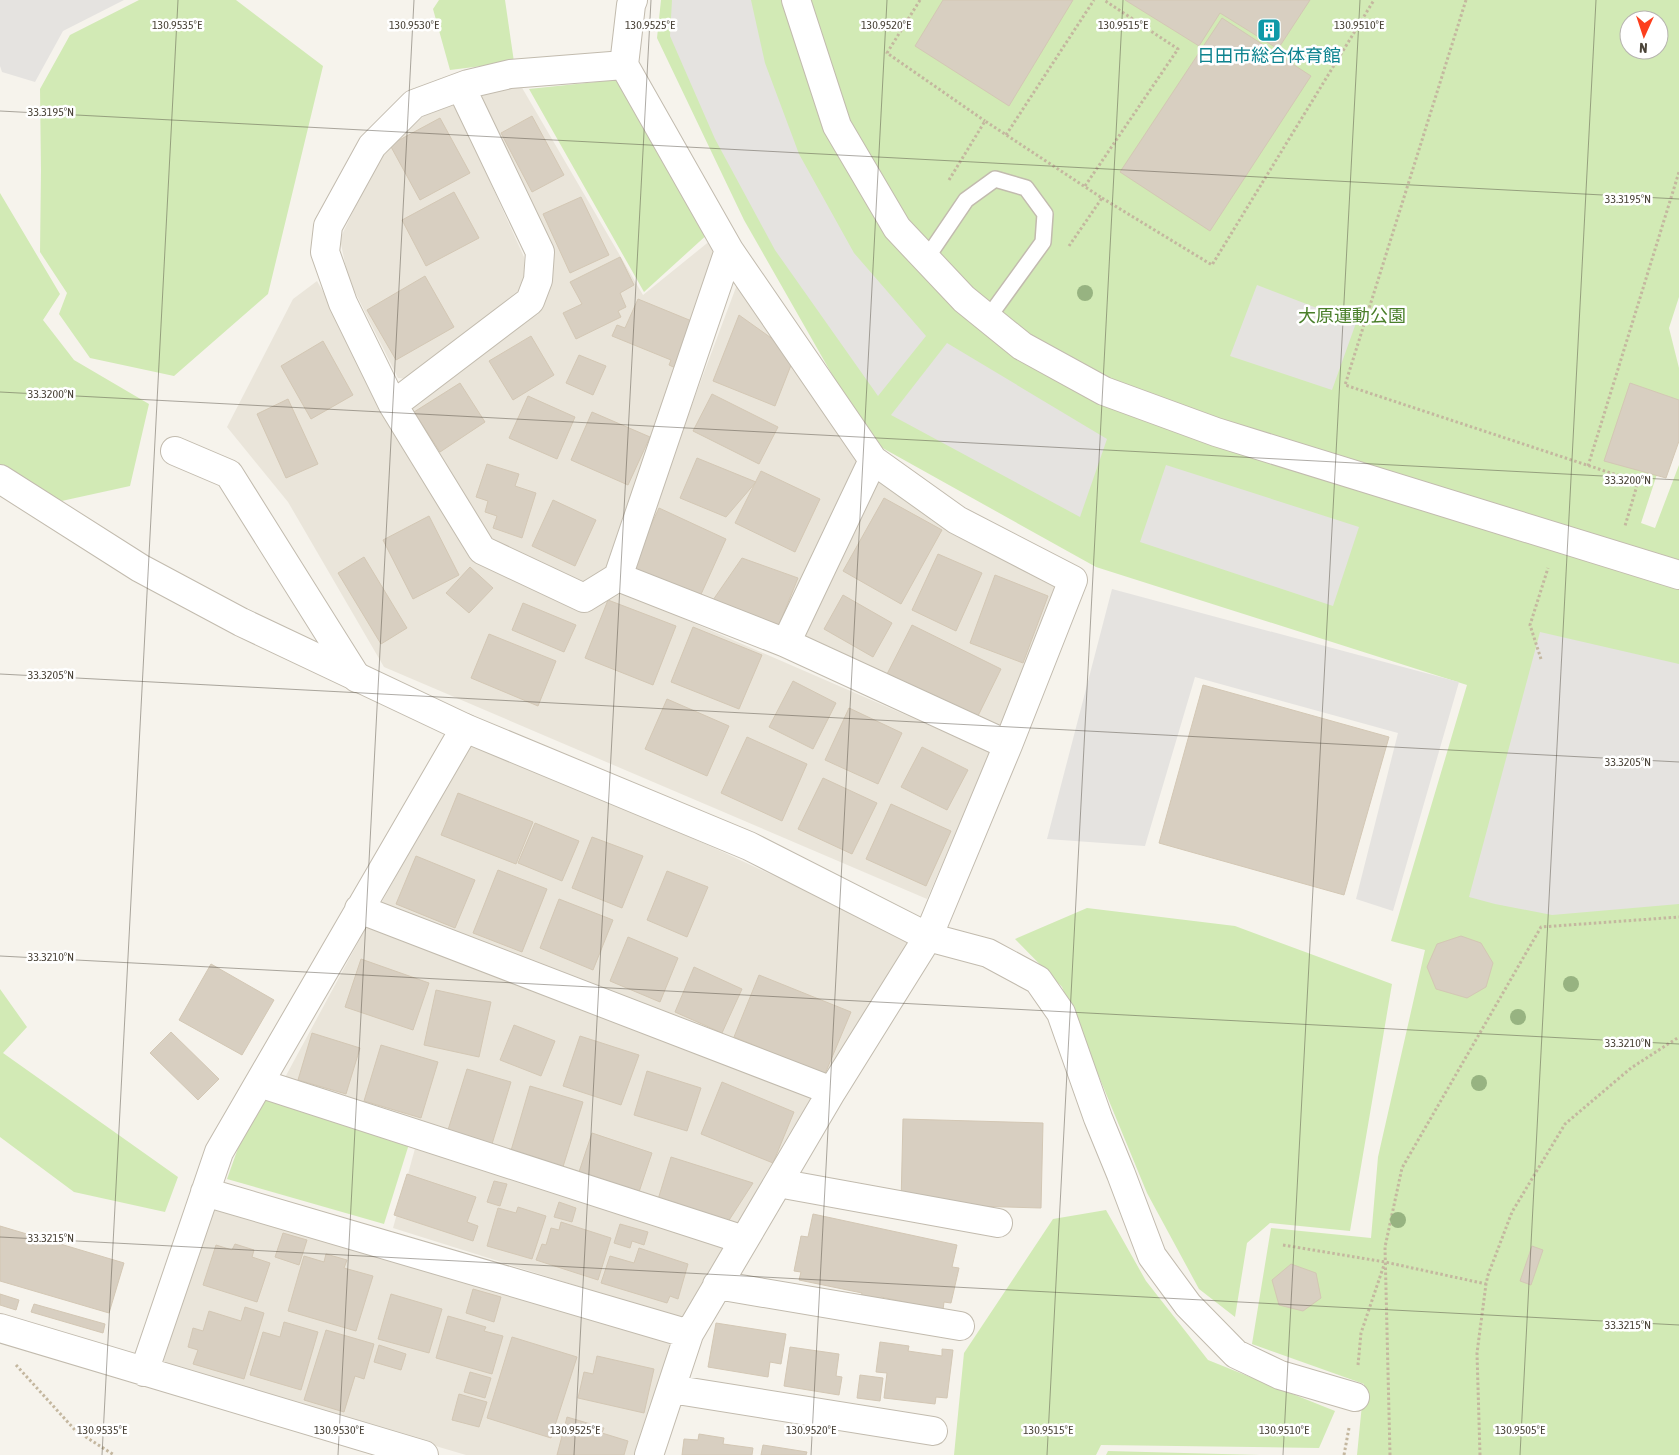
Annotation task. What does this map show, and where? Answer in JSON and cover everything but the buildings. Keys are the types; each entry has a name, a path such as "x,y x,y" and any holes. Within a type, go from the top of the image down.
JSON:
{"street":[{"path":"633,0 624,65 729,250 873,460 957,520 1073,580 1008,746 928,937 832,1091 689,1334 649,1455"},
{"path":"796,0 837,126 897,228 964,299 1022,346 1114,394 1216,432 1679,575"},
{"path":"624,65 510,74 468,84 414,104 372,146 328,226 325,252 343,304 393,405 482,550 584,598 618,578 729,250"},
{"path":"393,405 530,301 538,280 540,252 461,87"},
{"path":"175,451 228,474 357,678"},
{"path":"786,643 873,460"},
{"path":"0,479 140,568 241,622 357,678 465,728 748,846 928,937 988,953 1038,980 1061,1013 1098,1118 1152,1256 1188,1305 1236,1354 1280,1375 1355,1397"},
{"path":"618,578 786,643 1008,746"},
{"path":"144,1372 219,1152 465,728"},
{"path":"359,909 832,1091"},
{"path":"259,1084 744,1240"},
{"path":"778,1183 998,1223"},
{"path":"205,1192 689,1334"},
{"path":"718,1286 960,1326"},
{"path":"4,1329 424,1455"},
{"path":"671,1389 934,1431"}],"lane":[{"path":"926,258 966,200 995,179 1026,188 1045,214 1043,242 988,318"}],"path":[{"path":"920,0 888,53 985,121"},
{"path":"1006,135 1094,0"},
{"path":"1085,186 1178,49 1104,0"},
{"path":"1102,198 1212,265 1374,0"},
{"path":"1466,0 1345,385 1638,482 1625,527"},
{"path":"1588,466 1679,172"},
{"path":"1541,659 1530,625 1550,565"},
{"path":"1390,1455 1385,1247 1402,1168 1541,927 1679,917"},
{"path":"1480,1455 1477,1354 1486,1284 1512,1212 1565,1124 1631,1068 1679,1037"},
{"path":"1283,1245 1385,1262 1486,1284"},
{"path":"1361,1333 1385,1262"},
{"path":"4,1329 16,1368 75,1430 114,1455"}],"shaded area":[{"path":"0,0 124,0 63,31 35,82 2,72 0,66"},
{"path":"672,0 751,0 765,63 799,154 854,253 926,336 878,396 775,250 715,139 670,36"},
{"path":"521,86 643,295 711,240 720,256 612,565 582,586 488,545 401,409 538,314 552,282 550,255 472,92"},
{"path":"455,104 524,257 524,286 408,379 398,378 348,278 340,239 381,152 424,116"},
{"path":"317,281 476,559 620,591 991,752 927,899 384,667 288,502 227,427 293,299"},
{"path":"738,282 858,458 781,633 628,575"},
{"path":"1257,285 1356,323 1332,390 1230,356"},
{"path":"947,343 1107,439 1080,517 891,415"},
{"path":"1166,465 1359,527 1333,606 1140,542"},
{"path":"875,476 1060,585 1003,731 801,641"},
{"path":"1112,589 1459,682 1393,911 1356,899 1398,733 1195,677 1145,846 1047,839"},
{"path":"1540,632 1679,664 1679,904 1552,915 1469,897"},
{"path":"472,740 723,852 913,941 827,1081 379,907"},
{"path":"368,924 815,1099 738,1231 282,1083"},
{"path":"416,1145 726,1249 682,1319 393,1228"},
{"path":"214,1207 675,1341 635,1455 466,1455 162,1365"}],"green space":[{"path":"139,0 236,0 323,66 268,294 174,376 90,358 59,314 67,293 40,252 40,89 70,35"},
{"path":"439,0 505,0 514,62 450,70 433,9"},
{"name":"大原運動公園","path":"661,0 1679,0 1679,297 1669,328 1679,368 1679,407 1641,523 1655,528 1679,465 1679,1455 1357,1455 1364,1384 1252,1344 1271,1228 1371,1238 1378,1157 1425,950 1391,941 1467,685 1096,567 870,441 744,220 657,38"},
{"path":"624,79 710,232 644,292 529,89"},
{"path":"0,193 60,294 43,320 74,360 149,404 130,486 57,502 0,465"},
{"path":"1087,908 1235,926 1392,984 1350,1231 1270,1223 1247,1243 1235,1317 1199,1289 1147,1193 1062,987 1015,939"},
{"path":"0,989 27,1027 3,1053 178,1177 165,1212 74,1192 0,1137"},
{"path":"266,1100 409,1144 384,1224 227,1179 247,1123"},
{"path":"1106,1210 1146,1281 1208,1360 1335,1411 1319,1448 1101,1445 1096,1455 954,1455 964,1353 1053,1219"},
{"path":"1108,1451 1260,1455 1106,1455"}],"place":[{"name":"日田市総合体育館","path":"1269,30"}]}
